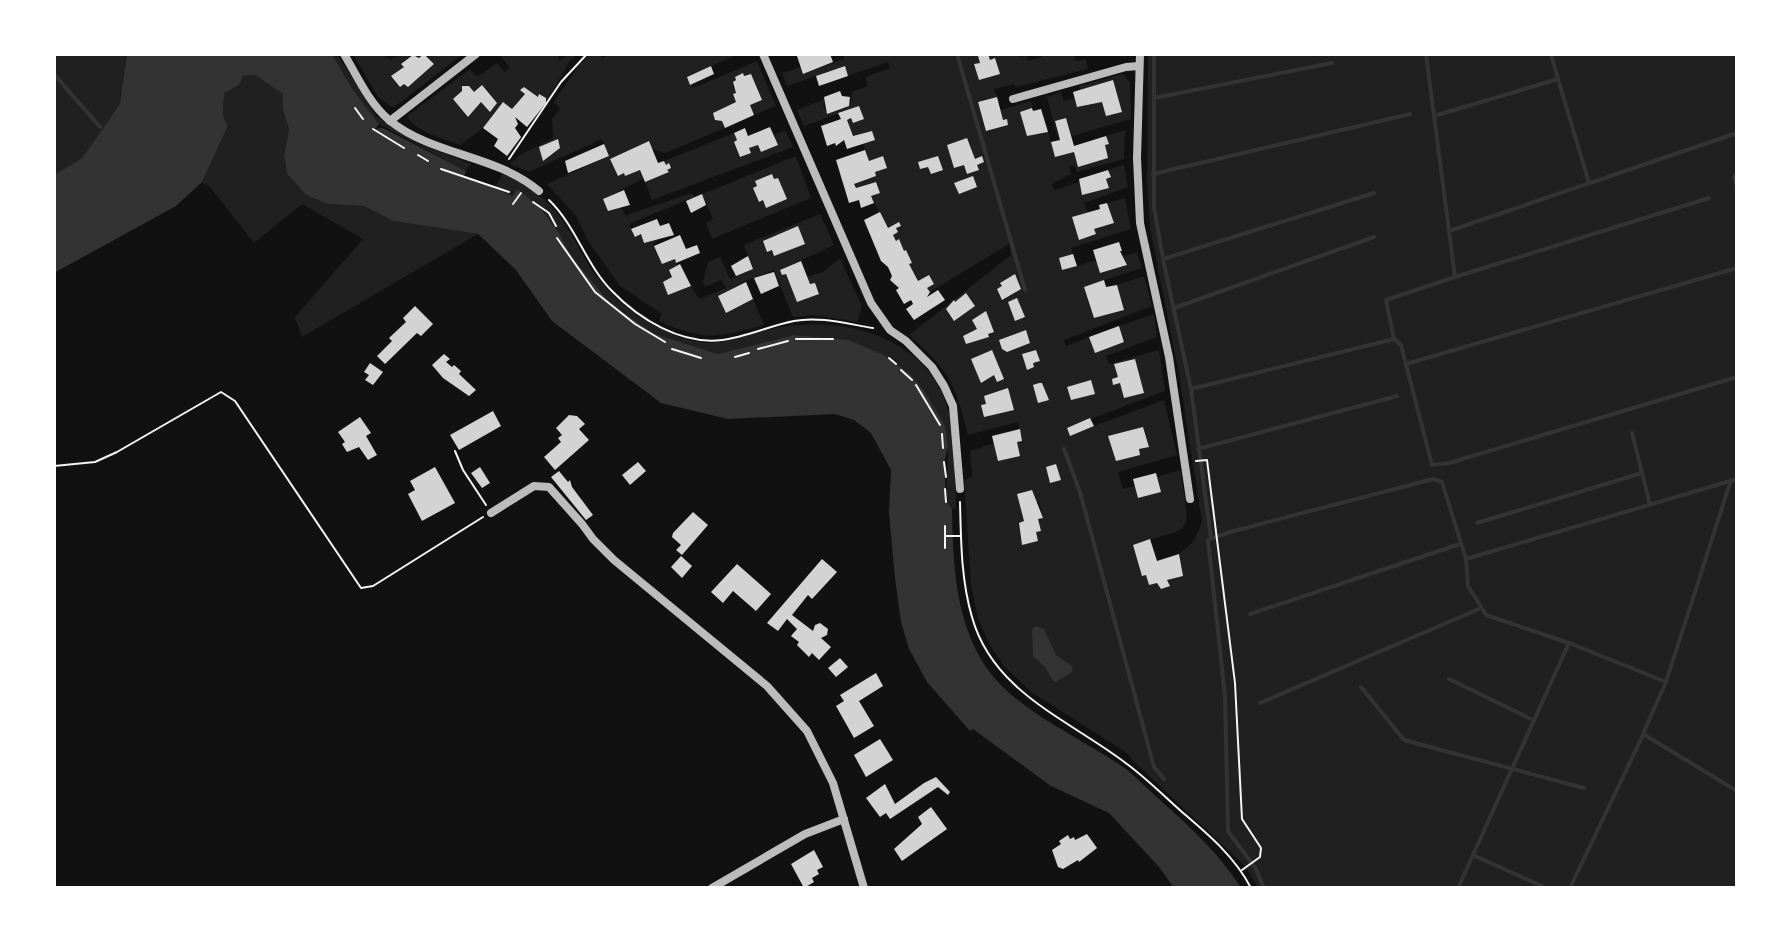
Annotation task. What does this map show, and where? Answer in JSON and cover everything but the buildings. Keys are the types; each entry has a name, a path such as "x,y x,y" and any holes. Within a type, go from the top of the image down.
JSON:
{"street":[{"path":"344,54 374,104 390,121 426,141 502,167 525,179 539,191"},
{"path":"390,121 476,54"},
{"path":"763,54 871,303 890,330 932,367 953,406 960,489"},
{"path":"1140,54 1137,158 1140,223 1169,357 1190,499"},
{"path":"1013,99 1139,66"},
{"path":"491,513 534,486 549,487 614,560 767,686 818,749 833,783 864,888"},
{"path":"712,888 805,834 844,819"}],"path":[{"path":"502,167 561,82 587,54"},
{"path":"355,108 363,119"},
{"path":"373,129 404,148"},
{"path":"418,155 428,161"},
{"path":"441,169 509,192"},
{"path":"539,191 562,214 613,292 652,322 681,336 723,340 796,321 815,320 890,330"},
{"path":"513,204 520,193 549,213 556,226"},
{"path":"557,238 595,292 635,324 665,342"},
{"path":"796,339 833,339"},
{"path":"758,349 788,341"},
{"path":"672,349 701,358"},
{"path":"735,357 749,353"},
{"path":"889,358 896,364"},
{"path":"901,370 912,380"},
{"path":"916,385 940,425"},
{"path":"54,466 95,462 214,394 221,392 229,395 361,588 373,586 491,513 463,470 455,451"},
{"path":"942,434 943,448"},
{"path":"1191,462 1207,460 1235,683 1242,819 1261,848 1260,857 1240,871"},
{"path":"944,462 946,477"},
{"path":"945,489 946,502"},
{"path":"960,489 967,597 972,619 994,663 1025,696 1127,764 1231,857 1251,888"},
{"path":"945,526 945,548"},
{"path":"945,536 961,536"}],"shaded area":[{"path":"54,54 127,54 121,103 82,158 54,175"},
{"path":"127,54 332,54 353,90 379,124 375,129 383,128 466,171 464,176 513,196 517,189 539,207 559,233 571,256 612,305 655,334 718,354 794,335 849,340 882,354 909,373 923,389 945,426 948,446 944,462 946,501 952,509 958,591 968,630 986,667 999,683 1031,710 1132,774 1203,841 1241,888 1174,888 1159,867 1109,813 1051,786 973,729 970,731 927,682 909,649 901,622 889,513 891,470 871,433 854,420 835,414 728,419 661,403 552,321 516,270 478,234 393,221 364,206 328,204 306,195 287,174 284,157 289,129 283,110 283,94 255,75 243,76 239,85 224,93 223,116 228,126 202,182 176,206 54,273 54,175 82,158 120,104"},
{"path":"332,54 337,54 377,117 419,144 471,164 466,171 379,124 353,90"},
{"path":"353,54 382,54 390,60 399,54 424,54 419,58 413,55 392,76 400,86 404,83 408,87 434,64 427,54 463,54 393,108 378,97"},
{"path":"499,54 556,54 560,60 568,54 578,54 569,62 546,103 540,95 538,97 524,87 521,90 525,94 512,109 503,102 483,128 460,145 423,131 407,116 470,69 477,77 497,63 505,72 510,68","holes":["463,85 474,92 482,86 497,103 490,111 481,102 468,117 453,99 462,92"]},
{"path":"591,54 599,54 603,58 609,54 739,54 687,76 693,88 757,61 776,106 754,115 750,105 751,74 735,77 733,87 736,93 733,94 736,102 713,113 725,128 665,153 652,149 648,141 610,159 618,175 624,173 625,176 640,170 643,179 603,199 612,210 620,207 626,215 692,193 694,197 629,224 634,236 641,234 644,243 656,238 658,241 653,244 662,264 675,259 677,266 669,270 673,293 691,286 699,299 726,288 721,280 705,287 703,282 708,262 720,257 730,279 753,269 744,245 820,214 834,245 780,270 786,274 797,302 819,293 815,283 810,284 807,277 823,272 840,258 862,307 857,322 814,315 793,317 774,270 718,296 726,313 753,299 764,325 722,335 700,335 659,321 662,314 620,286 588,241 576,216 547,184 609,156 602,139 529,172 510,164 520,155 553,138 552,119 560,109 554,102 579,65"},
{"path":"843,54 984,54 978,56 980,63 975,64 979,80 999,74 996,59 990,60 988,54 1018,54 1019,57 1026,56 1028,61 1050,54 1073,54 1076,61 1086,59 1088,69 1016,87 1014,84 994,89 997,97 978,102 987,131 1008,125 1000,110 1031,101 1032,108 1020,112 1038,135 1048,132 1051,142 1074,152 1078,166 1108,144 1106,136 1125,130 1124,159 1077,172 1074,165 1069,167 1071,174 1052,184 1054,190 1080,182 1082,194 1108,188 1108,170 1124,165 1128,187 1084,203 1088,212 1072,218 1079,239 1096,234 1094,229 1114,223 1107,203 1125,198 1131,229 1071,248 1073,254 1059,259 1063,270 1096,260 1108,271 1126,266 1124,256 1137,252 1142,268 1084,287 1094,318 1123,311 1117,285 1144,276 1152,306 1064,340 1066,346 1089,337 1095,353 1125,342 1119,326 1154,314 1157,337 1106,356 1109,364 1159,350 1165,391 1067,428 1070,435 1164,400 1177,455 1118,472 1123,489 1135,486 1139,498 1161,492 1157,477 1180,470 1186,509 1184,527 1133,545 1142,575 1146,575 1149,585 1157,583 1162,588 1169,586 1167,580 1182,576 1179,554 1194,541 1202,522 1179,374 1150,228 1147,182 1148,54 1737,54 1737,888 1259,888 1244,865 1127,753 1031,692 1004,666 978,619 971,585 964,480 972,477 970,451 994,443 1020,456 1017,442 1022,440 1018,422 968,435 949,379 909,335 1011,255 1009,244 930,292 927,288 934,284 929,276 918,281 909,264 912,263 907,251 893,235 898,232 896,228 901,226 899,223 888,228 871,196 879,193 876,182 856,188 854,184 876,176 875,172 887,167 883,156 869,161 863,144 874,140 872,131 853,136 847,120 851,118 853,123 863,119 859,106 804,126 797,110 825,99 826,103 823,104 827,114 846,108 851,102 852,92 868,86 865,77 890,68 888,62 848,76 844,66 787,86 782,73 801,67 804,74 844,59","holes":["967,138 975,159 982,156 984,162 977,165 978,170 967,174 964,165 954,167 947,145","1143,427 1149,446 1116,461 1108,436","1032,490 1036,502 1039,502 1043,517 1038,519 1038,541 1022,545 1018,524 1024,521 1017,494"]},
{"path":"1123,74 1130,83 1131,119 1072,136 1066,118 1055,121 1058,140 1047,97 1061,92 1064,101 1074,98 1077,107 1102,102 1113,81 1080,90 1079,86"},
{"path":"255,75 283,93 283,110 289,129 284,158 287,174 306,195 328,204 364,206 393,221 478,234 302,337 295,317 363,239 302,204 254,243 210,187 202,182 228,126 223,116 224,93 238,85 243,76"},
{"path":"785,130 793,147 652,200 645,182 668,172 669,164 666,165 664,161 734,133 740,157 750,153 749,148 758,145 761,152 774,135"},
{"path":"796,156 811,198 712,239 706,223 713,219 702,194"},
{"path":"503,172 548,203 588,264 614,296 635,313 670,333 714,343 781,327 831,325 857,329 902,348 921,363 937,383 947,406 954,443 956,508 952,509 946,502 948,450 923,389 909,373 882,354 849,340 794,335 718,354 655,334 612,305 571,256 559,233 517,189 514,196 495,189"},
{"path":"1035,626 1044,629 1056,655 1073,667 1072,672 1056,682 1033,656 1032,630"}],"waterway":[{"path":"957,54 1025,290"},
{"path":"1154,54 1154,207 1191,389 1211,538"},
{"path":"1394,339 1386,300 1455,277 1426,54"},
{"path":"1434,116 1558,79 1551,54"},
{"path":"1154,98 1332,63"},
{"path":"54,74 100,127"},
{"path":"1558,79 1589,183"},
{"path":"1153,174 1410,114"},
{"path":"1449,231 1737,133"},
{"path":"1737,175 1734,177 1737,187"},
{"path":"1163,259 1374,193"},
{"path":"1455,277 1709,198"},
{"path":"1174,308 1374,237"},
{"path":"1406,364 1737,268"},
{"path":"1191,389 1394,339 1401,345 1432,465 1449,463 1737,377"},
{"path":"1198,449 1397,396"},
{"path":"1632,433 1650,505"},
{"path":"1064,449 1080,492 1154,767 1164,779"},
{"path":"1477,523 1642,473"},
{"path":"1264,888 1256,869 1228,831 1225,696 1208,540 1433,479 1442,482 1466,559 1737,479"},
{"path":"1666,682 1731,480"},
{"path":"1250,614 1460,544"},
{"path":"1466,559 1468,586 1486,615 1569,643 1666,682 1643,734 1737,791"},
{"path":"1260,703 1481,608"},
{"path":"1458,888 1569,643"},
{"path":"1449,679 1533,720"},
{"path":"1361,687 1404,740 1584,788"},
{"path":"1570,888 1643,735"},
{"path":"1473,855 1546,888"}]}
